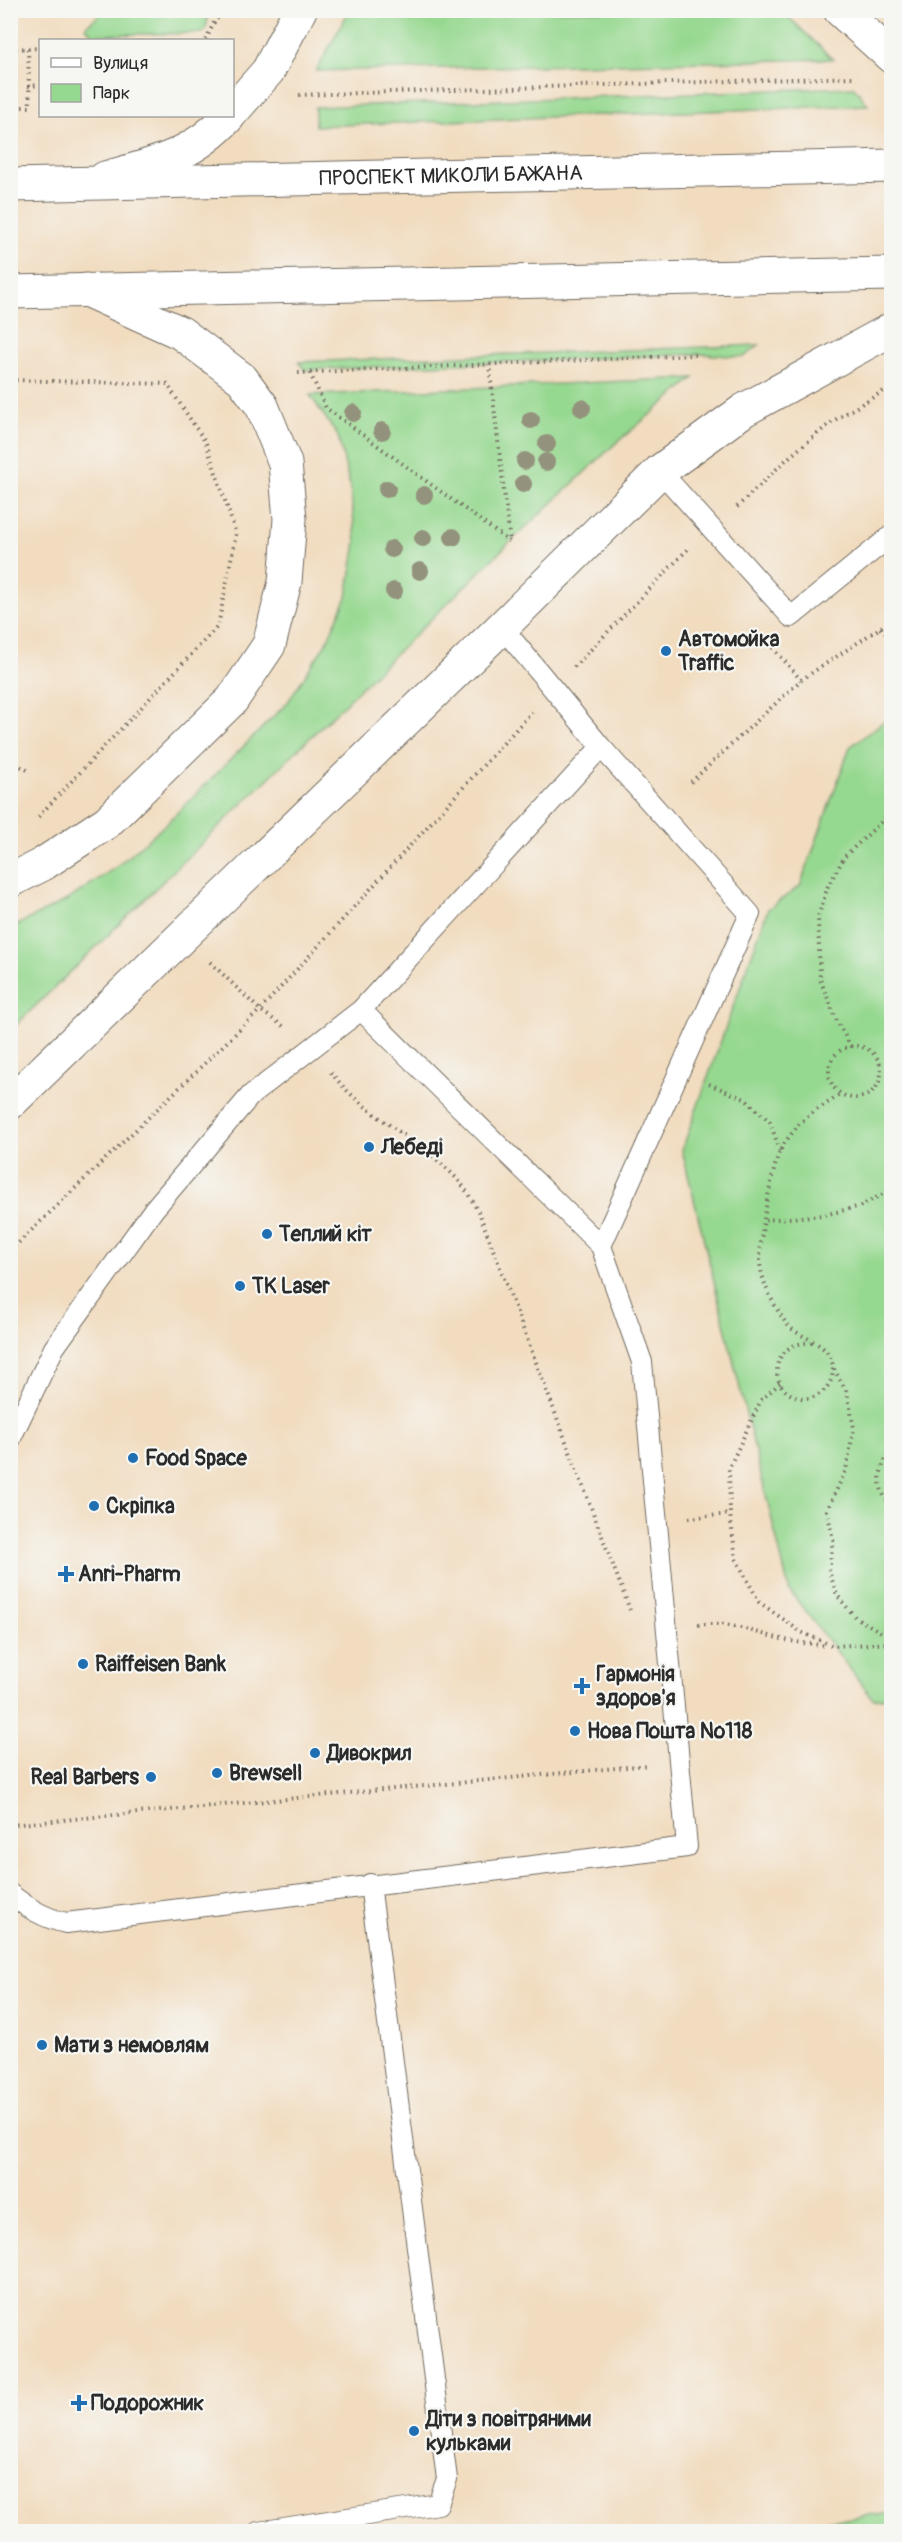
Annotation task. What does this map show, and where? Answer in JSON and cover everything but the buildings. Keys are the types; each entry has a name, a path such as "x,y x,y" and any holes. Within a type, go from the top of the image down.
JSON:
{"main road":[{"path":"234,111 268,71 300,10"},
{"path":"840,10 891,57"},
{"path":"87,183 171,159 214,133 228,117"},
{"name":"ПРОСПЕКТ МИКОЛИ БАЖАНА","path":"10,185 891,166"},
{"path":"10,292 891,274"},
{"path":"10,881 44,864 107,822 232,700 269,645 285,582 290,519 285,463 262,406 242,380 181,333 86,290"},
{"path":"10,1102 502,627 660,471 744,410 891,328"}],"lane":[{"path":"660,471 791,617 891,535"},
{"path":"502,627 601,747 750,914 601,1246"},
{"path":"10,1440 54,1348 154,1209 251,1095 360,1010 601,747"},
{"path":"10,1894 29,1909 48,1919 66,1923 687,1847 642,1362 601,1246 360,1010"},
{"path":"258,2532 438,2504 447,2480 370,1884"}],"path":[{"path":"206,39 215,20 229,10"},
{"path":"10,49 39,48"},
{"path":"10,107 30,107 27,49"},
{"path":"255,87 299,95 856,77"},
{"path":"29,86 39,85"},
{"path":"298,373 695,355"},
{"path":"310,373 326,408 510,542 489,364"},
{"path":"10,380 167,384 206,443 236,534 218,626 29,827"},
{"path":"10,1251 260,1010 553,689 687,551 824,428 891,386"},
{"path":"692,782 801,680 891,620"},
{"path":"879,628 891,640"},
{"path":"10,762 31,772"},
{"path":"851,1047 836,1019 820,979 818,917 828,886 845,856 891,812"},
{"path":"209,962 260,1010"},
{"path":"851,1047 867,1049 874,1054 878,1061 880,1078 877,1086 864,1096 856,1098 841,1094 830,1080 828,1071 835,1054 851,1047"},
{"path":"680,1072 745,1099 770,1122 780,1151"},
{"path":"342,1088 420,1146 459,1181 480,1215 633,1618"},
{"path":"841,1094 799,1124 780,1151 771,1183 760,1262 768,1293 788,1324 827,1352 847,1392 854,1428 846,1470 827,1510 833,1540 829,1571 837,1596 855,1617 891,1635"},
{"path":"765,1220 824,1215 861,1206 891,1189"},
{"path":"812,1343 794,1344 780,1356 777,1365 780,1383 794,1396 813,1398 821,1394 828,1386 834,1369"},
{"path":"780,1383 761,1400 729,1468 730,1514 736,1559 759,1602 801,1632 833,1647"},
{"path":"891,1443 890,1450 881,1464 879,1479 882,1493 891,1508"},
{"path":"657,1522 730,1514"},
{"path":"667,1629 708,1623 745,1629 790,1641 833,1647 891,1643"},
{"path":"10,1826 654,1764"}],"green space":[{"path":"105,10 203,11 208,22 203,33 94,35 85,27"},
{"path":"349,11 782,11 833,59 316,71"},
{"path":"854,87 868,105 315,126 315,107"},
{"path":"759,345 744,357 701,354 305,370 298,362"},
{"path":"694,378 615,444 510,542 11,1030 11,928 69,899 116,867 167,823 288,702 326,643 347,597 356,542 350,486 338,436 310,395"},
{"path":"891,716 892,1696 873,1699 789,1590 682,1150 768,909 800,886 850,747"},
{"path":"891,2513 891,2531 808,2531 806,2524"}],"place":[{"name":"Автомойка Traffic","path":"666,651"},
{"name":"Лебеді","path":"369,1147"},
{"name":"Теплий кіт","path":"267,1234"},
{"name":"TK Laser","path":"240,1286"},
{"name":"Food Space","path":"133,1458"},
{"name":"Скріпка","path":"94,1506"},
{"name":"Anri-Pharm","path":"66,1574"},
{"name":"Raiffeisen Bank","path":"83,1664"},
{"name":"Гармонія здоров'я","path":"582,1686"},
{"name":"Нова Пошта №118","path":"575,1731"},
{"name":"Дивокрил","path":"315,1753"},
{"name":"Brewsell","path":"217,1773"},
{"name":"Real Barbers","path":"151,1777"},
{"name":"Мати з немовлям","path":"42,2045"},
{"name":"Подорожник","path":"79,2403"},
{"name":"Діти з повітряними кульками","path":"414,2431"}]}
